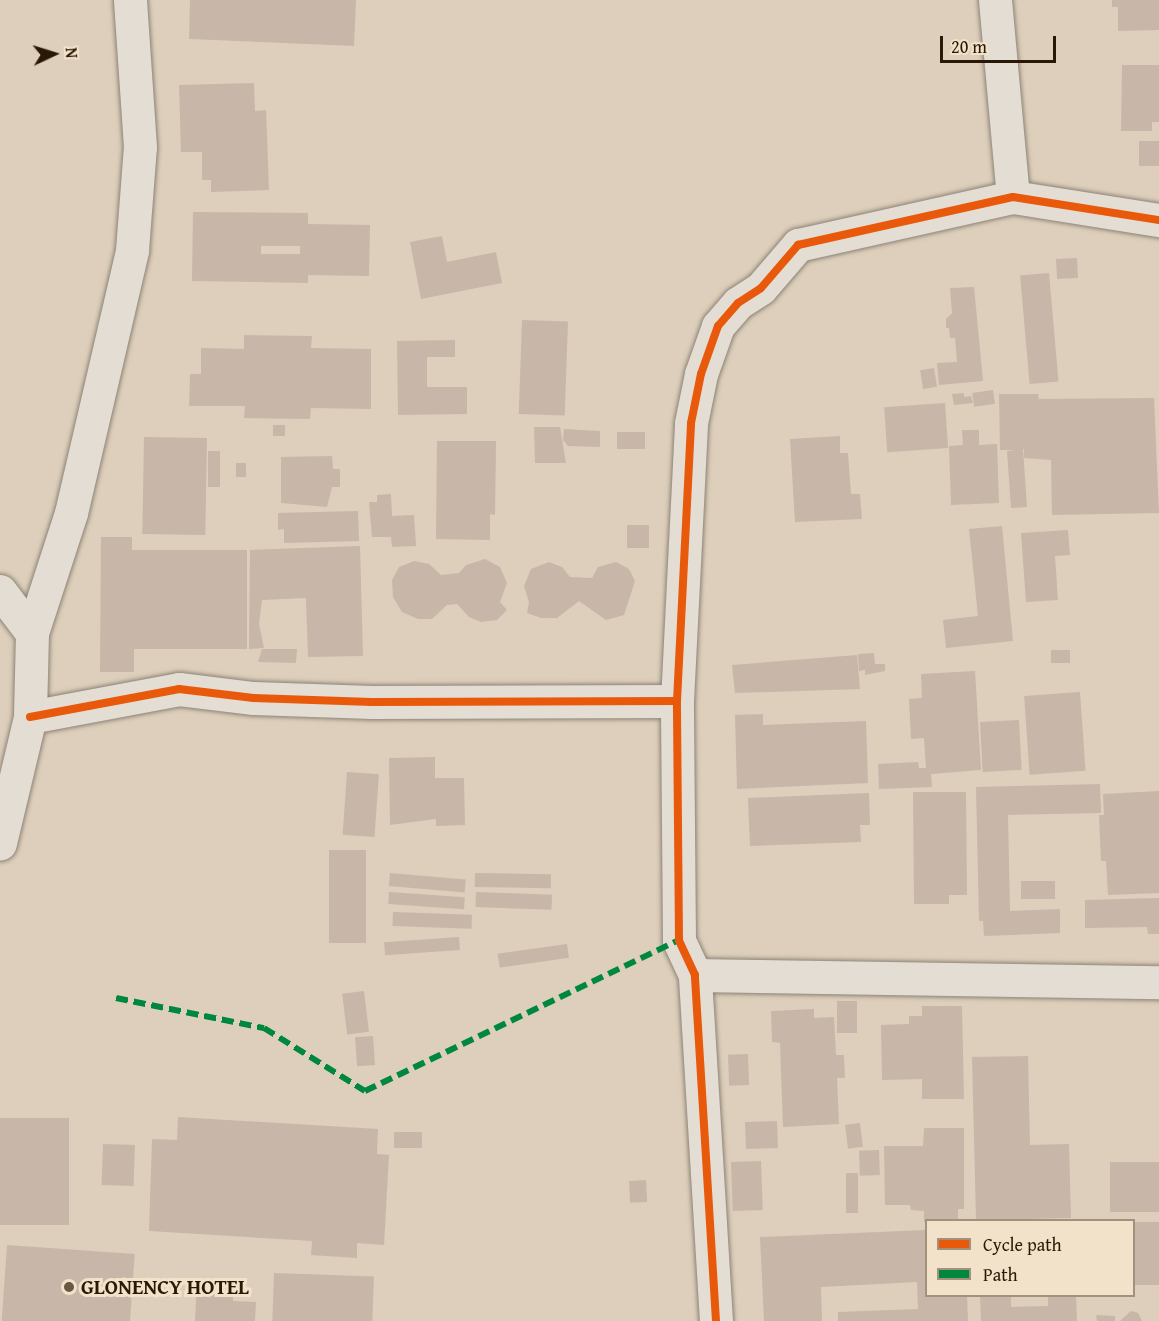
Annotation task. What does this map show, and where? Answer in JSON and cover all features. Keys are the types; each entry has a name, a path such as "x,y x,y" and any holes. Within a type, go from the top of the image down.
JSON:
{"street":[{"path":"0,843 30,717 33,633 71,513 132,250 139,201 141,147 130,0"},
{"path":"995,0 1013,197"},
{"path":"717,1321 695,975 680,940 677,701 691,423 701,374 718,326 738,303 761,288 798,245 1013,197 1159,220"},
{"path":"0,591 33,633"},
{"path":"30,717 179,689 253,698 372,702 677,701"},
{"path":"695,975 1159,982"}],"building":[{"path":"190,0 356,0 354,46 189,39"},
{"path":"1112,0 1159,0 1159,30 1118,31 1118,7 1112,7"},
{"path":"1122,65 1159,65 1159,122 1152,122 1152,131 1121,131"},
{"path":"254,83 255,111 266,110 269,190 211,192 211,180 202,180 202,152 181,152 179,85"},
{"path":"1139,141 1159,141 1159,166 1139,166"},
{"path":"193,212 308,213 308,224 370,225 369,276 308,275 308,283 192,281","holes":["261,246 300,246 300,254 261,254"]},
{"path":"442,236 447,262 496,252 502,283 421,299 410,242"},
{"path":"1077,258 1078,278 1057,279 1056,259"},
{"path":"1049,273 1058,382 1030,384 1020,276"},
{"path":"974,287 983,381 939,385 937,363 957,362 955,338 950,338 949,328 946,328 946,319 952,313 950,288"},
{"path":"522,320 568,322 565,416 519,414"},
{"path":"244,335 312,336 311,348 371,349 371,409 311,408 310,419 244,418 245,406 189,406 190,374 201,374 201,348 244,349"},
{"path":"455,340 455,357 427,357 427,387 467,387 467,414 398,415 397,341"},
{"path":"934,368 937,387 923,389 920,370"},
{"path":"993,390 995,404 974,407 972,393"},
{"path":"964,393 964,397 971,396 973,403 954,405 952,394"},
{"path":"999,394 1038,394 1039,399 1154,398 1159,513 1052,515 1051,460 1024,458 1024,449 1023,449 1027,507 1011,508 1007,451 1016,450 1000,450"},
{"path":"945,403 948,448 887,452 884,407"},
{"path":"273,425 285,425 285,436 273,436"},
{"path":"534,427 560,427 566,463 535,463"},
{"path":"564,429 600,431 600,447 568,446 563,440"},
{"path":"962,430 979,430 979,445 997,444 999,503 951,505 949,446 963,445"},
{"path":"617,432 645,432 645,449 617,449"},
{"path":"840,436 840,453 848,453 851,494 860,494 862,519 795,522 790,439"},
{"path":"144,437 207,438 205,535 142,534"},
{"path":"437,441 496,441 495,515 490,514 490,540 436,539"},
{"path":"208,451 220,451 220,487 208,487"},
{"path":"332,456 333,469 340,469 340,487 332,487 327,507 281,503 281,457"},
{"path":"236,463 246,463 246,477 236,477"},
{"path":"391,494 392,516 414,515 416,546 392,547 391,537 372,537 369,502 377,502 377,495"},
{"path":"358,511 359,541 284,543 284,529 278,530 278,513"},
{"path":"627,525 649,525 649,548 627,548"},
{"path":"1002,526 1013,641 946,648 943,620 978,616 969,529"},
{"path":"1068,530 1070,555 1055,556 1058,600 1026,602 1021,533"},
{"path":"101,537 132,537 132,550 247,550 247,649 134,649 134,672 100,672"},
{"path":"360,546 363,656 308,657 306,598 262,600 259,624 264,648 249,649 250,550"},
{"path":"485,559 500,567 507,583 500,602 507,610 497,620 481,622 469,617 457,604 447,605 432,619 418,619 402,612 393,597 392,580 399,567 414,561 429,564 441,575 459,573 466,565"},
{"path":"549,562 562,567 570,577 592,578 598,567 616,562 629,569 635,581 624,615 606,620 579,601 557,618 541,618 527,613 529,602 524,586 531,569"},
{"path":"262,649 297,649 296,663 258,662"},
{"path":"1051,650 1070,650 1070,663 1051,663"},
{"path":"874,653 875,664 885,664 885,671 865,675 865,670 859,671 858,654"},
{"path":"857,655 860,689 735,693 732,665"},
{"path":"975,671 981,770 931,774 932,787 879,789 878,764 918,762 919,768 926,768 924,738 911,739 909,699 922,698 921,674"},
{"path":"1080,692 1086,771 1030,775 1024,696"},
{"path":"763,714 763,725 866,721 868,783 737,789 735,715"},
{"path":"1019,720 1022,770 983,772 980,722"},
{"path":"435,757 435,778 464,778 465,825 436,826 436,819 390,825 389,758"},
{"path":"347,772 379,774 375,837 343,835"},
{"path":"1100,784 1101,813 1008,815 1010,911 1060,909 1060,933 984,936 983,921 979,921 976,787"},
{"path":"1159,791 1159,893 1108,895 1106,861 1101,861 1099,815 1104,815 1103,794"},
{"path":"913,792 966,792 967,895 949,895 949,904 914,904"},
{"path":"869,793 870,825 860,825 861,842 750,846 748,798"},
{"path":"329,850 366,850 366,943 329,943"},
{"path":"390,873 466,880 465,893 389,886"},
{"path":"475,873 551,874 551,888 475,887"},
{"path":"1021,881 1055,881 1055,899 1021,899"},
{"path":"389,892 465,897 464,909 388,904"},
{"path":"476,892 552,895 551,910 475,907"},
{"path":"1159,898 1159,934 1148,934 1147,927 1085,928 1085,900"},
{"path":"393,912 472,915 471,929 393,926"},
{"path":"459,937 460,950 385,955 384,942"},
{"path":"567,944 569,958 500,968 498,954"},
{"path":"364,991 369,1032 347,1034 342,994"},
{"path":"837,1001 857,1001 857,1033 837,1033"},
{"path":"922,1006 962,1006 964,1099 922,1099 922,1079 882,1080 881,1025 909,1024 909,1016 922,1016"},
{"path":"814,1009 814,1018 834,1017 836,1055 844,1055 845,1078 837,1078 839,1124 783,1127 780,1043 772,1042 771,1011"},
{"path":"373,1036 375,1065 357,1066 355,1037"},
{"path":"748,1054 749,1085 729,1086 728,1055"},
{"path":"1028,1056 1030,1145 1069,1144 1071,1218 976,1219 972,1057"},
{"path":"178,1117 378,1129 377,1154 389,1155 384,1245 357,1243 357,1258 311,1255 312,1241 149,1231 152,1139 177,1140"},
{"path":"0,1118 69,1118 69,1225 0,1225"},
{"path":"777,1121 778,1148 746,1149 745,1122"},
{"path":"860,1123 863,1147 848,1149 845,1125"},
{"path":"924,1128 964,1128 964,1209 958,1209 958,1219 925,1219 924,1222 924,1211 911,1210 910,1205 885,1205 884,1146 923,1146"},
{"path":"394,1132 422,1132 422,1148 394,1148"},
{"path":"103,1144 135,1145 134,1186 102,1185"},
{"path":"879,1150 880,1175 860,1176 859,1151"},
{"path":"761,1161 763,1210 733,1211 731,1162"},
{"path":"1110,1162 1159,1162 1159,1212 1110,1212"},
{"path":"846,1173 858,1173 858,1213 846,1213"},
{"path":"646,1180 647,1202 630,1203 629,1181"},
{"path":"1135,1222 1159,1222 1159,1285 1135,1285"},
{"path":"925,1230 925,1297 967,1297 968,1321 838,1321 838,1312 918,1309 917,1282 821,1287 822,1321 764,1321 760,1237"},
{"name":"GLONENCY HOTEL","path":"7,1245 135,1254 130,1321 2,1321"},
{"path":"274,1273 374,1276 372,1321 272,1321"},
{"path":"197,1280 233,1282 233,1301 256,1302 255,1321 195,1321"},
{"path":"980,1297 1011,1297 1011,1307 1048,1306 1048,1297 1076,1297 1077,1321 981,1321"},
{"path":"1131,1311 1138,1313 1142,1321 1120,1321"},
{"path":"1096,1315 1115,1316 1115,1321 1097,1321"}],"marked path":[{"path":"116,998 264,1028 365,1091 679,940"}],"cycle path":[{"path":"716,1321 695,975 679,940 677,701 691,423 701,374 718,326 738,303 761,288 798,245 1013,197 1159,220"},
{"path":"30,717 179,689 253,698 372,702 677,701"}],"place":[{"name":"GLONENCY HOTEL","path":"69,1287"}]}
